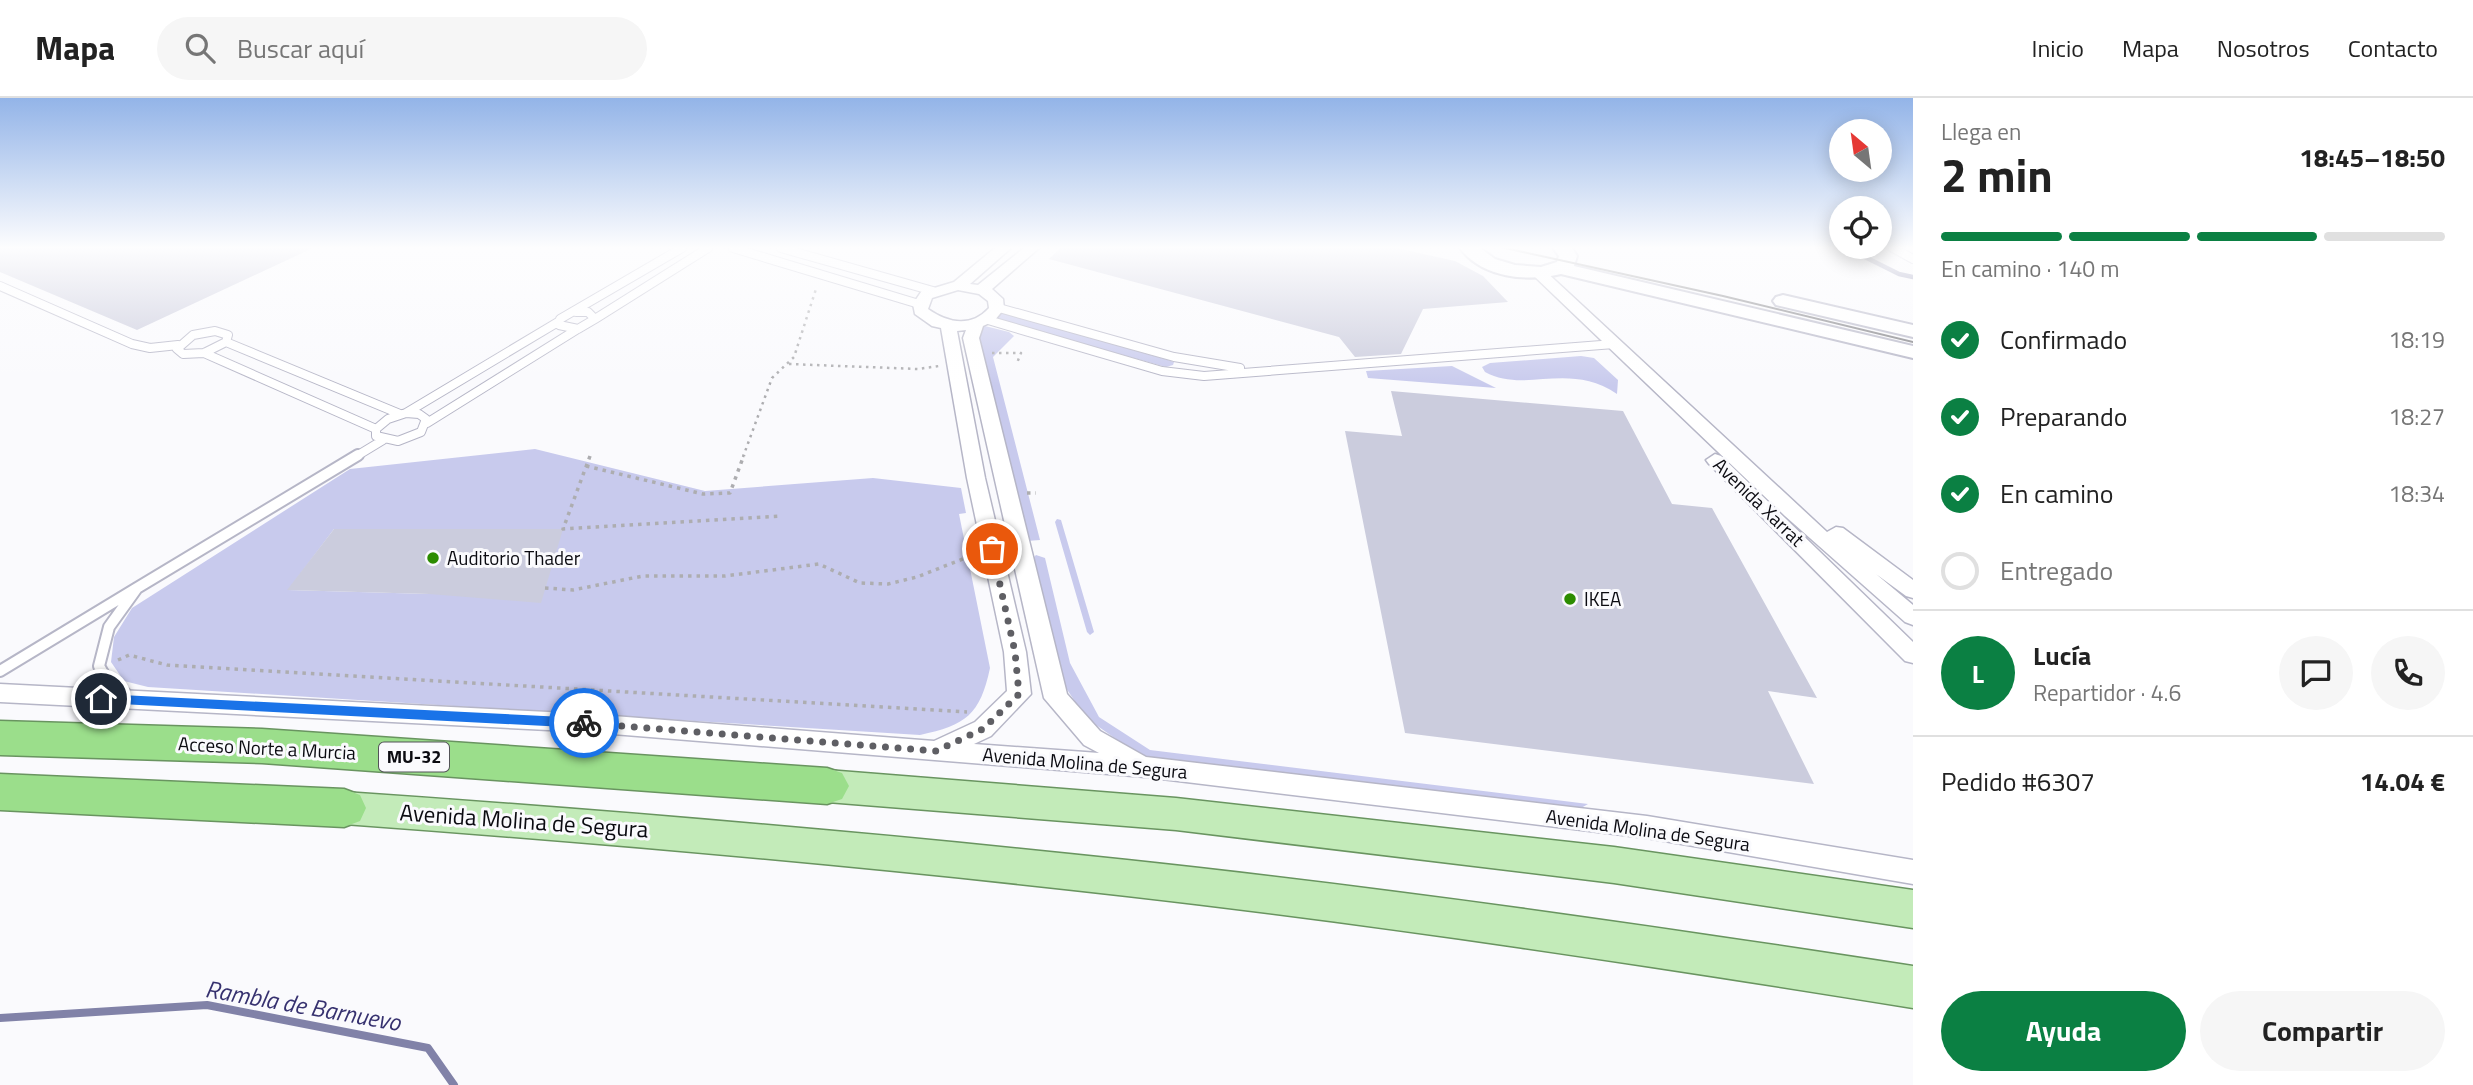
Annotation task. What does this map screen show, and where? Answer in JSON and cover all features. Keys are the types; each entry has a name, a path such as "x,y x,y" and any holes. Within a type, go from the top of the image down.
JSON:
{"highway":[{"path":"0,715 44,716 262,746"},
{"name":"Acceso Norte a Murcia","path":"0,738 262,746 827,786"},
{"path":"0,792 344,808"},
{"path":"0,802 344,808"}],"main road":[{"name":"Avenida Molina de Segura","path":"827,786 1176,814 1614,865 1913,909"},
{"name":"Avenida Molina de Segura","path":"344,808 788,842 1334,902 1750,960 1913,987"}],"street":[{"path":"929,294 919,304 920,311 926,318 948,326 982,322"},
{"path":"988,294 998,301 999,308 982,322 971,338 1056,698 1092,738 1145,767"},
{"name":"Avenida Xarrat","path":"1561,294 1792,512 1913,617"},
{"path":"1702,294 1913,352"},
{"path":"1741,294 1913,331"},
{"path":"936,751 983,729 1019,694 1015,652 976,478 948,326"},
{"name":"Avenida Xarrat","path":"1614,344 1621,368 1913,655"},
{"name":"Avenida Xarrat","path":"1670,398 1811,513 1913,591"},
{"name":"Avenida Molina de Segura","path":"0,693 588,723 1145,767 1647,827 1913,872"}],"lane":[{"path":"18,294 132,344 150,348 178,345 188,338 212,331 225,332 228,335 226,342 204,353 183,354 177,349 178,345"},
{"path":"576,312 606,294"},
{"path":"558,322 565,329 588,326 635,294"},
{"path":"886,294 919,304"},
{"path":"999,308 1174,357 1232,368 1292,368"},
{"path":"383,440 376,436 376,429 383,422 403,414 558,322 564,315 588,312 595,319"},
{"path":"982,322 1162,371 1204,376 1614,344"},
{"path":"0,671 383,440 411,438 419,434 427,423 576,329"},
{"path":"226,342 403,414 423,416 427,423"},
{"path":"204,353 376,429"},
{"path":"1162,371 1175,369 1181,363 1174,357"},
{"path":"137,588 109,627 99,667 113,691 176,702"}],"path":[{"path":"586,466 703,494 730,493 772,378 793,358 815,294"},
{"path":"990,353 1021,353 1017,363"},
{"path":"787,364 918,369 943,366"},
{"path":"590,456 563,529 782,516"},
{"path":"545,588 573,590 643,576 725,576 819,564 860,583 888,584 917,577 978,553"},
{"path":"99,667 129,655 167,665 974,713"}],"shaded area":[{"path":"1001,312 1174,362 1166,367 994,319"},
{"path":"981,325 1009,332 1014,336 993,357 1040,540 1027,541 976,334"},
{"path":"1581,356 1594,358 1618,380 1617,394 1599,384 1581,380 1500,378 1485,372 1482,367 1490,363"},
{"path":"1452,366 1496,388 1368,378 1366,371"},
{"path":"535,449 705,491 873,478 961,488 966,513 959,514 990,668 986,684 976,707 960,722 920,735 148,687 124,681 111,662 114,637 132,608 350,469","holes":["334,529 563,529 429,594 288,590"]},
{"path":"1057,519 1061,520 1094,632 1090,635 1055,522"},
{"path":"1036,555 1045,558 1070,663 1099,717 1150,750 1588,804 1576,811 1181,765 1139,755 1086,718 1062,682 1031,560"}],"building":[{"path":"52,294 214,294 137,330"},
{"path":"1179,294 1500,294 1508,302 1423,309 1401,354 1355,357 1339,337"},
{"name":"IKEA","path":"1391,391 1623,411 1672,504 1712,508 1817,698 1768,691 1814,784 1405,733 1345,431 1402,436"},
{"name":"Auditorio Thader","path":"334,529 563,529 541,603 429,594 287,590"}],"waterway":[{"name":"Rambla de Barnuevo","path":"0,1018 207,1005 428,1048 454,1085"}],"tram line":[{"path":"1714,294 1913,342"}],"way so far":[{"path":"584,723 936,751 983,729 1019,694 1015,652 992,549"}],"place":[{"name":"Auditorio Thader","path":"433,558"},
{"name":"IKEA","path":"1570,599"}],"route":[{"path":"101,699 584,723"}]}
